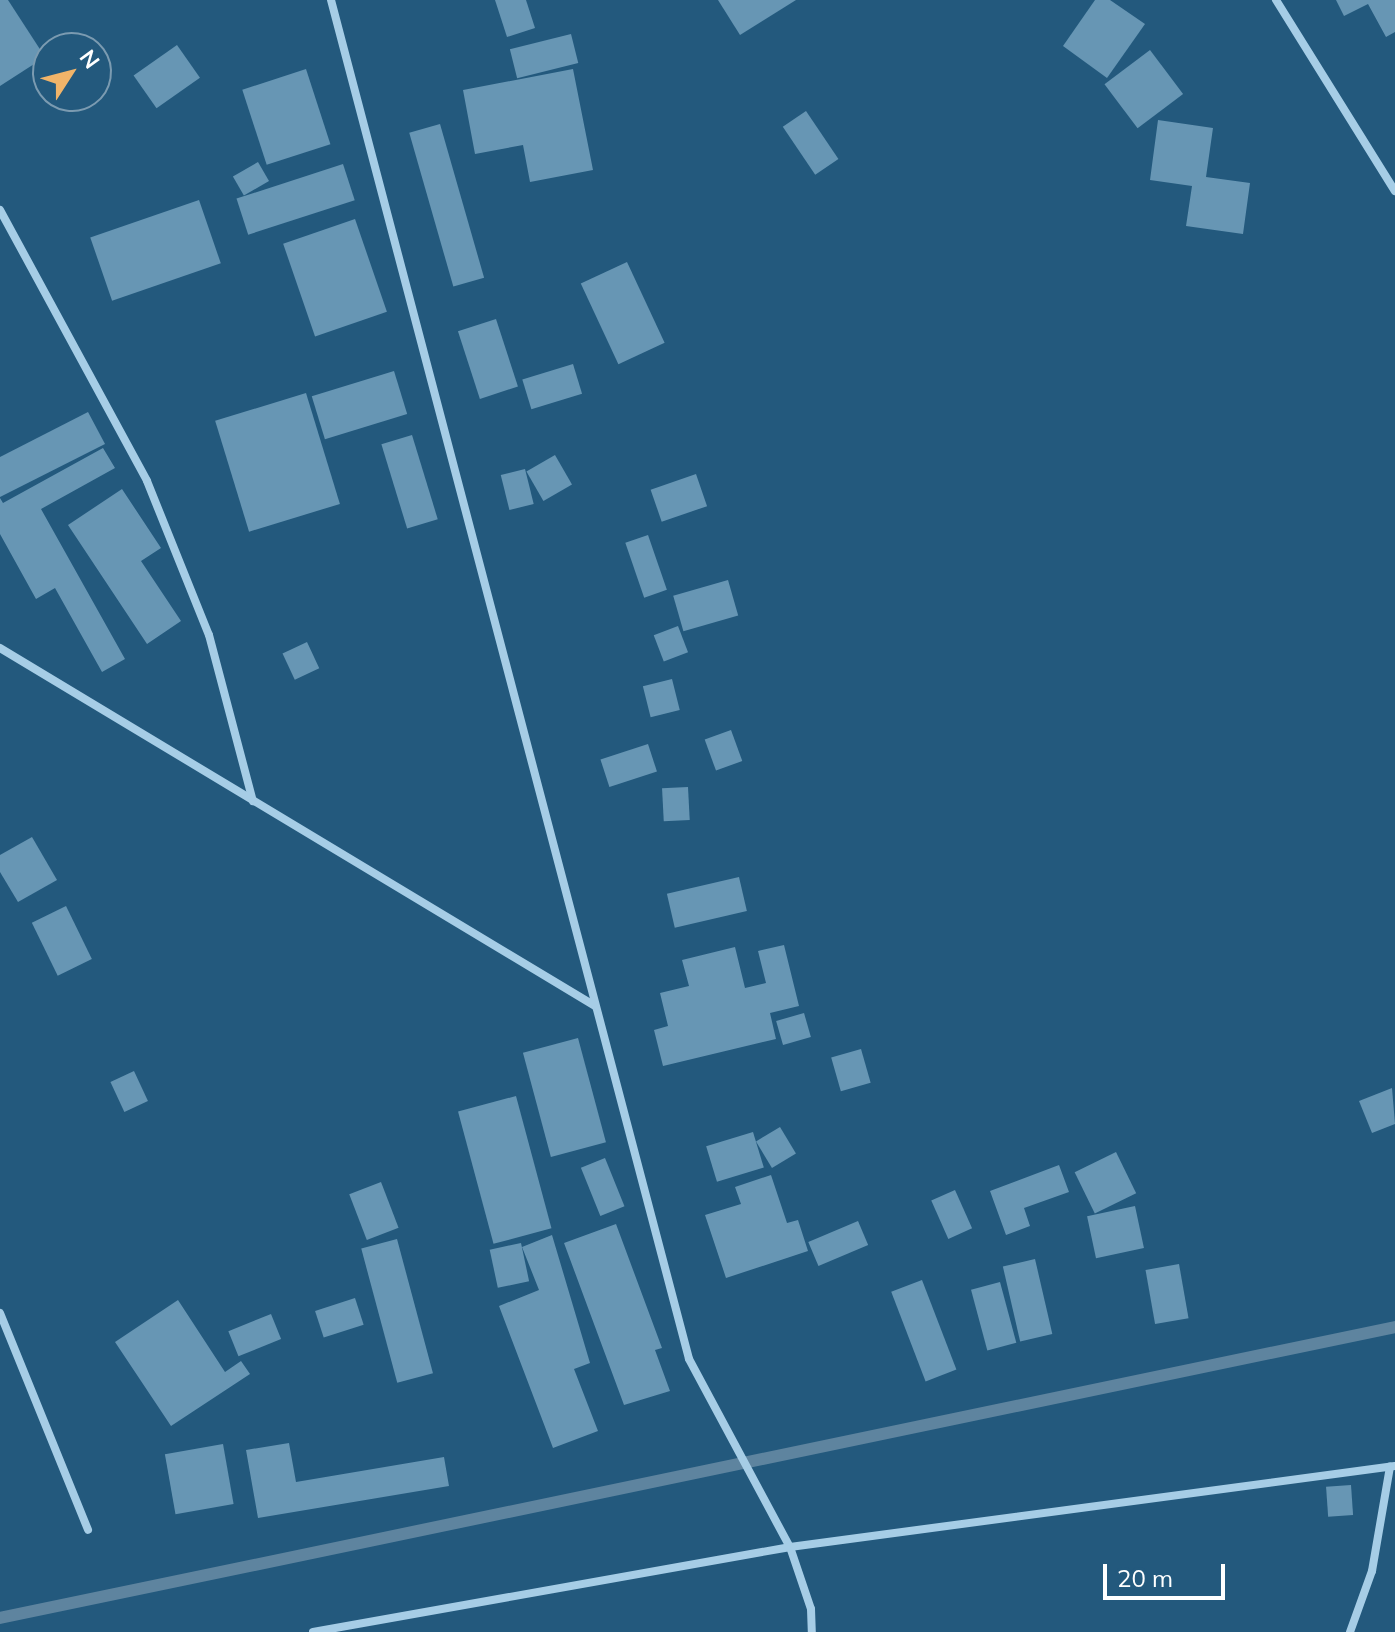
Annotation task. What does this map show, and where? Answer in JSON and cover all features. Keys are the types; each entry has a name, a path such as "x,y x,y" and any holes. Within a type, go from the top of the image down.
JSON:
{"street":[{"path":"331,0 689,1359 790,1547 811,1609 812,1632"},
{"path":"1276,0 1395,191"},
{"path":"0,210 147,481 209,635 253,801"},
{"path":"0,648 596,1006"},
{"path":"0,1313 88,1530"},
{"path":"313,1632 790,1547 1392,1466 1372,1571 1350,1632"}],"building":[{"path":"0,0 8,0 32,37 32,65 0,86"},
{"path":"495,0 526,0 535,28 507,37"},
{"path":"718,0 796,0 740,35"},
{"path":"1095,0 1110,0 1145,24 1107,78 1063,46"},
{"path":"1336,0 1395,0 1395,32 1386,37 1368,4 1344,16"},
{"path":"571,34 578,63 517,78 510,49"},
{"path":"177,45 200,78 157,108 134,75"},
{"path":"1150,50 1183,94 1138,128 1104,84"},
{"path":"306,69 330,144 267,165 242,90"},
{"path":"573,69 593,170 530,182 523,145 475,154 463,90"},
{"path":"806,111 838,159 815,175 783,127"},
{"path":"1158,120 1213,128 1206,177 1250,183 1243,234 1186,226 1192,186 1150,180"},
{"path":"440,124 484,278 453,287 409,133"},
{"path":"258,162 269,181 244,196 233,176"},
{"path":"343,164 355,200 248,235 236,199"},
{"path":"199,200 221,263 112,301 90,237"},
{"path":"355,219 387,312 315,336 283,244"},
{"path":"627,262 665,343 618,364 581,284"},
{"path":"496,319 518,387 480,399 458,331"},
{"path":"573,364 582,394 531,409 522,379"},
{"path":"394,371 407,414 325,439 312,396"},
{"path":"306,393 340,504 249,532 215,421"},
{"path":"88,412 105,444 0,497 0,457"},
{"path":"412,435 438,519 407,529 381,444"},
{"path":"103,448 115,468 41,509 125,659 102,672 55,588 36,599 0,534 0,498 3,503"},
{"path":"555,455 572,484 543,501 526,472"},
{"path":"525,469 534,504 509,510 501,475"},
{"path":"696,474 707,506 662,522 651,490"},
{"path":"122,489 161,548 141,561 181,621 147,644 68,525"},
{"path":"648,535 667,590 644,598 625,543"},
{"path":"728,580 738,616 683,631 673,596"},
{"path":"678,626 688,652 664,661 654,635"},
{"path":"307,642 319,668 295,680 283,653"},
{"path":"672,679 680,710 651,717 643,686"},
{"path":"731,730 742,761 716,771 705,740"},
{"path":"648,744 657,772 609,787 600,759"},
{"path":"688,787 690,820 664,821 662,788"},
{"path":"32,837 57,880 18,902 0,872 0,855"},
{"path":"739,877 747,911 675,928 667,894"},
{"path":"66,906 92,959 58,976 32,923"},
{"path":"784,945 799,1006 770,1013 776,1039 663,1066 654,1030 668,1026 660,993 689,986 682,960 735,947 745,988 766,983 758,951"},
{"path":"804,1013 811,1037 783,1045 776,1021"},
{"path":"578,1038 606,1142 551,1157 523,1053"},
{"path":"861,1049 871,1083 841,1091 831,1058"},
{"path":"134,1071 148,1101 124,1112 110,1082"},
{"path":"1392,1088 1395,1124 1372,1133 1359,1101"},
{"path":"516,1096 551,1228 494,1244 458,1112"},
{"path":"780,1127 796,1154 772,1168 756,1141"},
{"path":"753,1132 764,1167 717,1182 706,1146"},
{"path":"1116,1152 1136,1193 1095,1214 1075,1172"},
{"path":"605,1158 624,1206 600,1216 581,1168"},
{"path":"1059,1165 1069,1192 1024,1208 1030,1226 1006,1235 990,1191"},
{"path":"771,1175 787,1223 798,1220 808,1251 726,1278 705,1215 741,1204 735,1187"},
{"path":"381,1182 399,1228 367,1240 349,1194"},
{"path":"955,1190 972,1228 948,1239 931,1201"},
{"path":"1135,1206 1144,1248 1096,1258 1087,1216"},
{"path":"858,1221 868,1245 818,1266 808,1242"},
{"path":"616,1224 662,1348 655,1350 670,1391 624,1405 564,1243"},
{"path":"552,1235 590,1363 574,1369 598,1431 553,1448 499,1306 539,1290 522,1247"},
{"path":"397,1239 433,1373 397,1383 361,1249"},
{"path":"521,1243 529,1281 498,1288 490,1250"},
{"path":"1035,1259 1052,1334 1020,1341 1003,1266"},
{"path":"1179,1264 1189,1318 1155,1324 1146,1270"},
{"path":"922,1280 956,1370 926,1381 891,1292"},
{"path":"1000,1282 1016,1343 987,1351 971,1290"},
{"path":"355,1298 364,1325 324,1338 315,1311"},
{"path":"178,1300 225,1372 241,1361 250,1374 171,1426 115,1342"},
{"path":"271,1314 281,1339 238,1356 228,1331"},
{"path":"289,1443 296,1482 444,1457 449,1486 258,1518 246,1450"},
{"path":"223,1444 234,1504 175,1514 165,1454"},
{"path":"1351,1485 1353,1515 1328,1517 1326,1487"}],"waterway":[{"path":"0,1618 1395,1327"}]}
